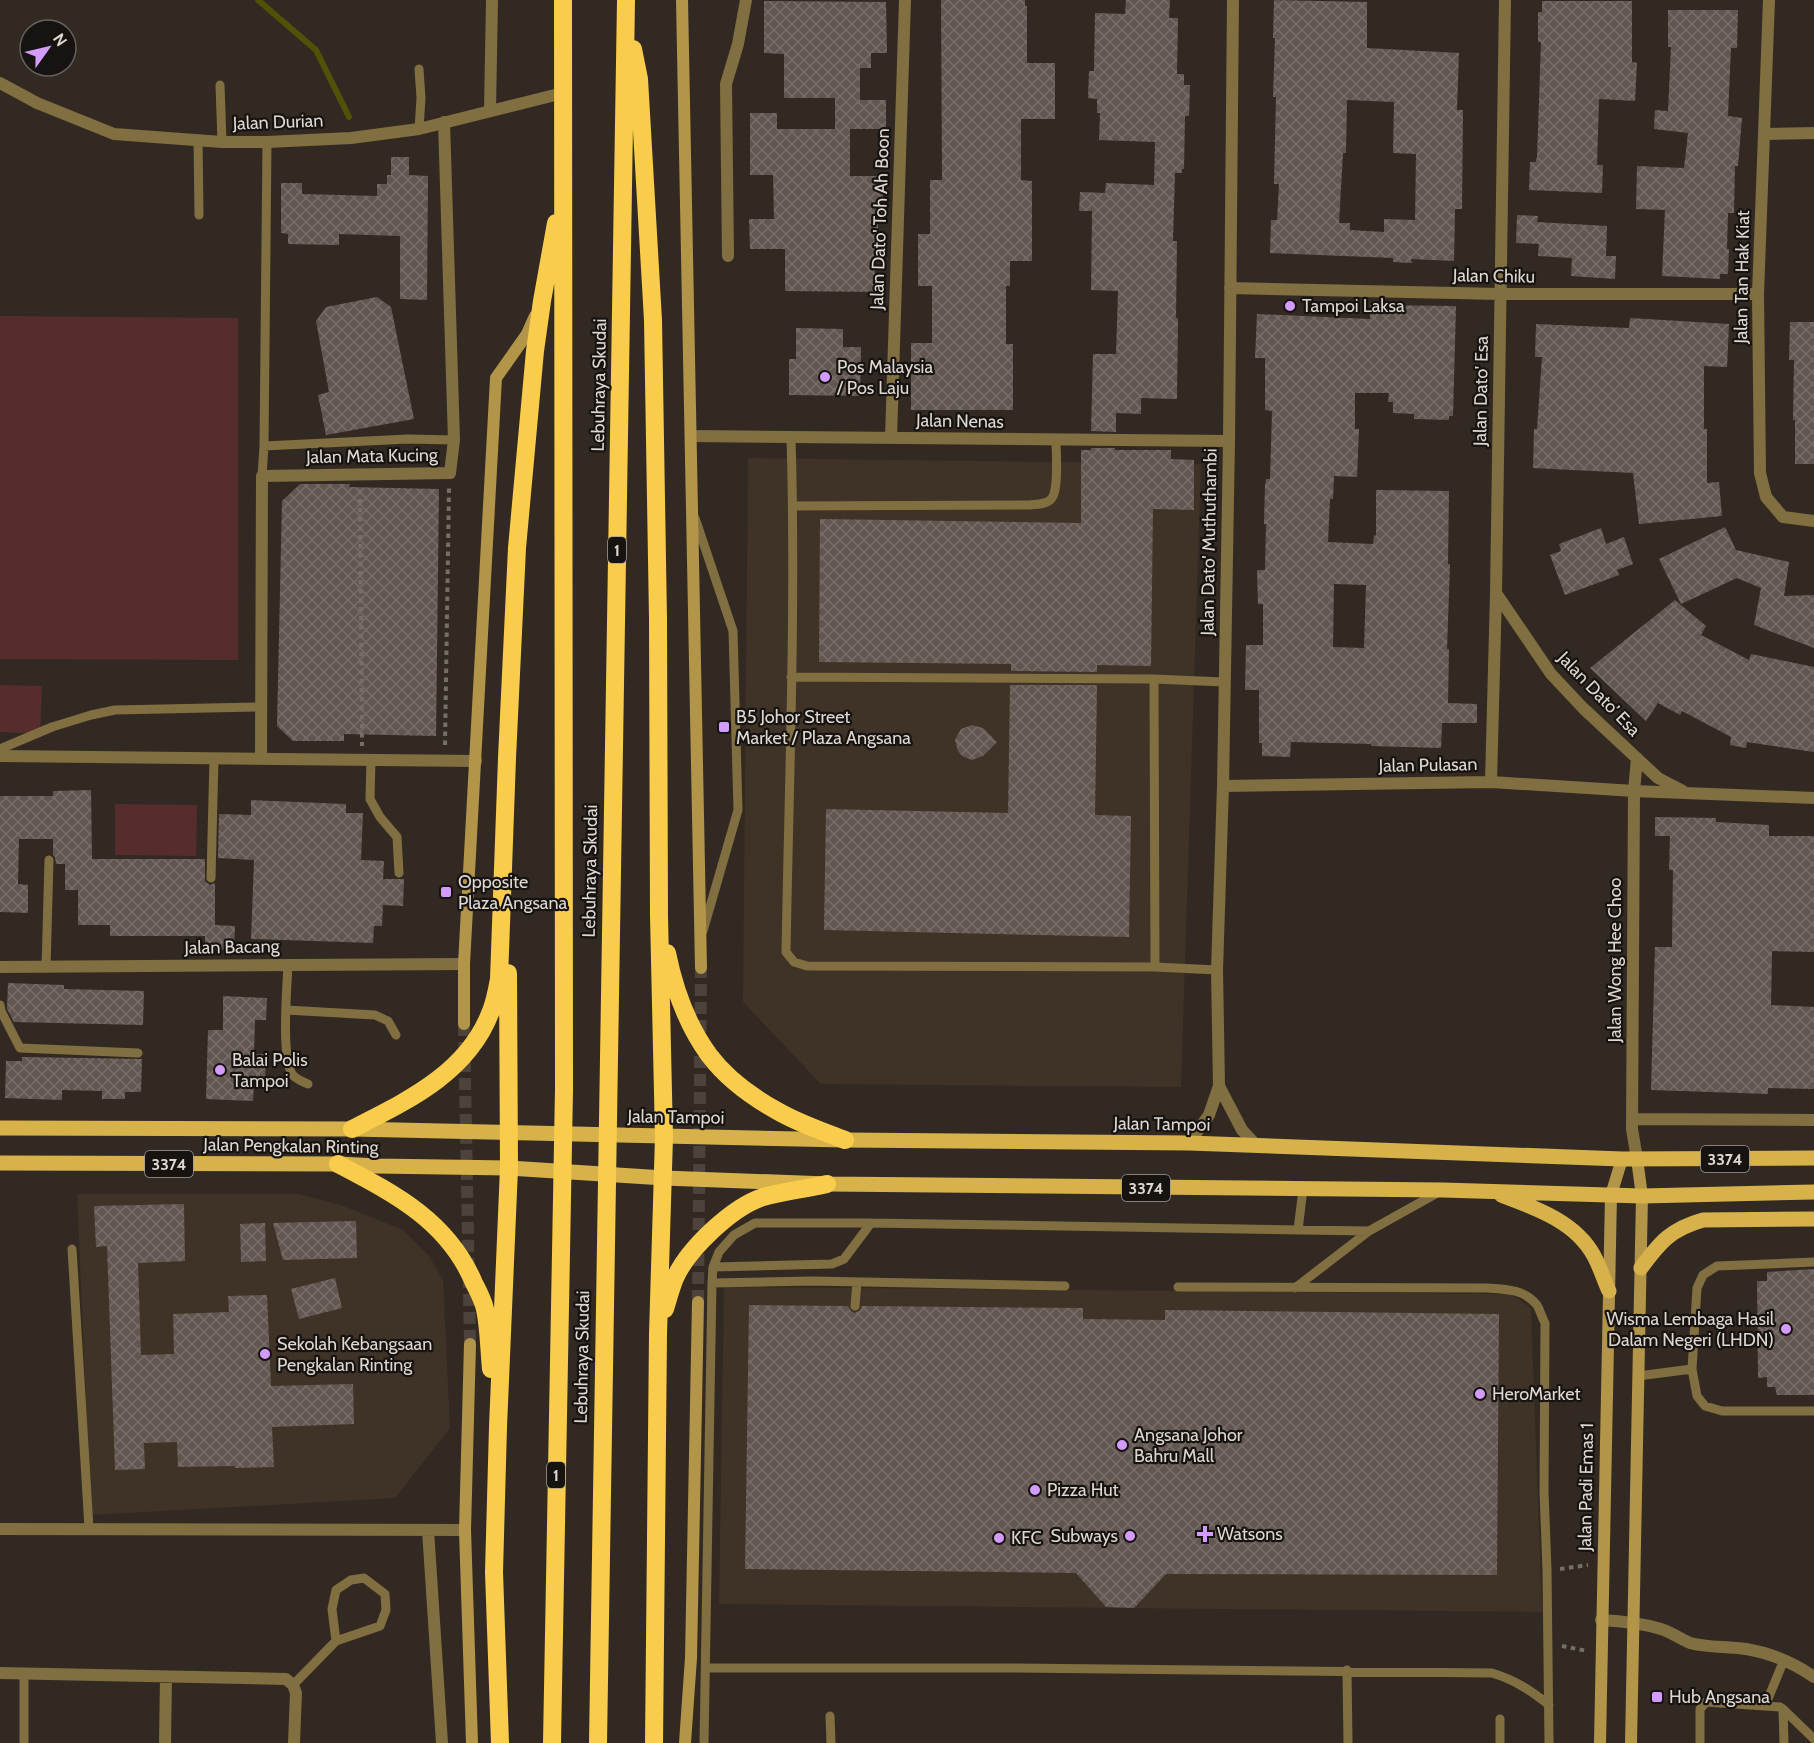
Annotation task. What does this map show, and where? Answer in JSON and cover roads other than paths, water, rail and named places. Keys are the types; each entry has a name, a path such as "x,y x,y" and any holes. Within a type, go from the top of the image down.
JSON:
{"highway":[{"name":"Lebuhraya Skudai","path":"552,1743 564,1089 563,0"},
{"name":"Lebuhraya Skudai","path":"598,1743 626,6"},
{"path":"626,6 639,79 653,320 658,619 659,916 664,1178 658,1334 654,1743"},
{"path":"352,1129 417,1095 441,1078 465,1056 492,1011 499,979 517,548 535,351 564,179"},
{"path":"500,1743 494,1572 509,1168 507,758"},
{"path":"659,916 670,968 684,1007 710,1055 729,1077 753,1096 782,1114 851,1141"},
{"path":"338,1164 389,1191 414,1208 453,1245 468,1269 484,1308 498,1427"},
{"path":"658,1334 675,1277 691,1251 718,1226 762,1198 827,1184"}],"main road":[{"name":"Jalan Pengkalan Rinting","path":"0,1128 509,1132"},
{"name":"Jalan Tampoi","path":"509,1132 851,1141 1189,1143 1630,1159 1814,1158"},
{"name":"Jalan Pengkalan Rinting","path":"0,1163 338,1164 377,1167 509,1168"},
{"name":"3374","path":"509,1168 664,1178 827,1184 1443,1190 1642,1196 1814,1192"},
{"path":"1490,1191 1556,1218 1576,1234 1593,1255 1609,1291"},
{"path":"1641,1268 1658,1244 1671,1233 1703,1220 1814,1219"}],"street":[{"path":"490,110 492,0"},
{"path":"682,0 701,968"},
{"path":"728,256 726,84 738,44 746,0"},
{"name":"Jalan Dato' Toh Ah Boon","path":"891,438 905,0"},
{"name":"Jalan Dato' Muthuthambi","path":"1189,1143 1209,1115 1219,1086 1217,970 1223,786 1229,441 1233,0"},
{"name":"Jalan Dato' Esa","path":"1491,782 1505,0"},
{"name":"Jalan Tan Hak Kiat","path":"1768,0 1758,294 1760,473 1766,497 1784,517 1814,521"},
{"name":"Jalan Durian","path":"0,83 37,103 114,134 222,142 351,138 419,129 563,93"},
{"name":"Jalan Mata Kucing","path":"262,476 450,472 454,440 444,122"},
{"path":"1764,134 1814,133"},
{"name":"Jalan Chiku","path":"1230,288 1500,294 1758,294"},
{"path":"464,1024 464,964 496,378 527,334 542,301"},
{"name":"Jalan Nenas","path":"691,436 1229,441"},
{"path":"261,759 262,476"},
{"name":"Jalan Dato’ Esa","path":"1496,593 1551,674 1583,708 1658,778 1687,793"},
{"path":"0,756 476,761"},
{"name":"Jalan Dato’ Esa","path":"1634,791 1636,758"},
{"name":"Jalan Pulasan","path":"1223,786 1491,782 1634,791"},
{"path":"1634,791 1814,798"},
{"name":"Jalan Wong Hee Choo","path":"1630,1159 1634,791"},
{"name":"Jalan Bacang","path":"0,967 464,964"},
{"name":"Jalan Dato' Muthuthambi","path":"1219,1086 1242,1130 1257,1146"},
{"path":"1632,1124 1814,1120"},
{"path":"1630,1159 1642,1196 1631,1743"},
{"name":"Jalan Padi Emas 1","path":"1600,1743 1611,1195 1630,1159"},
{"path":"685,1743 691,1658 698,1302"},
{"path":"470,1344 465,1530 472,1743"},
{"path":"0,1529 465,1530"},
{"path":"428,1530 442,1743"},
{"path":"1601,1620 1633,1622 1663,1629 1689,1642 1705,1646 1745,1649 1784,1660 1814,1677"},
{"path":"0,1674 286,1679 293,1685 296,1693 294,1743"},
{"path":"165,1743 166,1677"}],"lane":[{"path":"419,69 421,98 419,129"},
{"path":"220,85 222,142"},
{"path":"198,140 199,215"},
{"path":"262,476 267,142"},
{"path":"791,437 793,506 786,952 794,962 807,966 1155,967 1217,970"},
{"path":"264,446 408,439 454,440"},
{"path":"793,506 1043,504 1052,498 1056,487 1056,440"},
{"path":"693,510 733,631 738,810 700,939"},
{"path":"791,677 1154,679 1224,682"},
{"path":"1154,679 1155,967"},
{"path":"0,749 52,727 115,710 261,707"},
{"path":"211,878 214,758"},
{"path":"366,760 370,799 380,818 397,837 399,873"},
{"path":"46,968 49,860"},
{"path":"288,964 286,1010 288,1064 294,1077 308,1084"},
{"path":"0,1005 20,1048 138,1053"},
{"path":"286,1010 375,1016 388,1021 396,1035"},
{"path":"1298,1230 1303,1189"},
{"path":"1295,1288 1369,1231 1443,1190"},
{"path":"704,1743 712,1283 713,1267 719,1252 734,1235 755,1223 1369,1231"},
{"path":"713,1267 832,1264 844,1259 871,1223"},
{"path":"72,1249 89,1528"},
{"path":"1814,1262 1717,1266 1703,1275 1696,1288 1692,1369 1697,1396 1706,1406 1722,1411 1814,1411"},
{"path":"712,1283 812,1281 1065,1286"},
{"path":"855,1306 857,1282"},
{"path":"1178,1287 1495,1288 1512,1290 1525,1295 1537,1305 1545,1323 1544,1492 1549,1743"},
{"path":"1638,1376 1692,1369"},
{"path":"293,1685 336,1641 380,1626 386,1610 384,1594 364,1578 351,1580 336,1590 332,1608 336,1641"},
{"path":"1765,1706 1784,1660"},
{"path":"706,1668 927,1667 1492,1673 1511,1679 1549,1705"},
{"path":"1347,1670 1348,1743"},
{"path":"24,1674 24,1743"},
{"path":"1700,1743 1700,1709 1706,1702 1780,1707 1814,1739"},
{"path":"1783,1709 1784,1743"},
{"path":"830,1716 831,1743"},
{"path":"1500,1719 1500,1743"}],"waterway":[{"path":"258,0 316,50 349,117"}],"tunnel":[{"path":"698,1302 701,968"},
{"path":"464,1024 470,1344"}],"place":[{"name":"Tampoi Laksa","path":"1290,306"},
{"name":"Pos Malaysia / Pos Laju","path":"825,377"},
{"name":"B5 Johor Street Market / Plaza Angsana","path":"724,727"},
{"name":"Opposite Plaza Angsana","path":"446,892"},
{"name":"Balai Polis Tampoi","path":"220,1070"},
{"name":"Wisma Lembaga Hasil Dalam Negeri (LHDN)","path":"1786,1329"},
{"name":"Sekolah Kebangsaan Pengkalan Rinting","path":"265,1354"},
{"name":"HeroMarket","path":"1480,1394"},
{"name":"Angsana Johor Bahru Mall","path":"1122,1445"},
{"name":"Pizza Hut","path":"1035,1490"},
{"name":"Watsons","path":"1205,1534"},
{"name":"Subways","path":"1130,1536"},
{"name":"KFC","path":"999,1538"},
{"name":"Hub Angsana","path":"1657,1697"}]}
